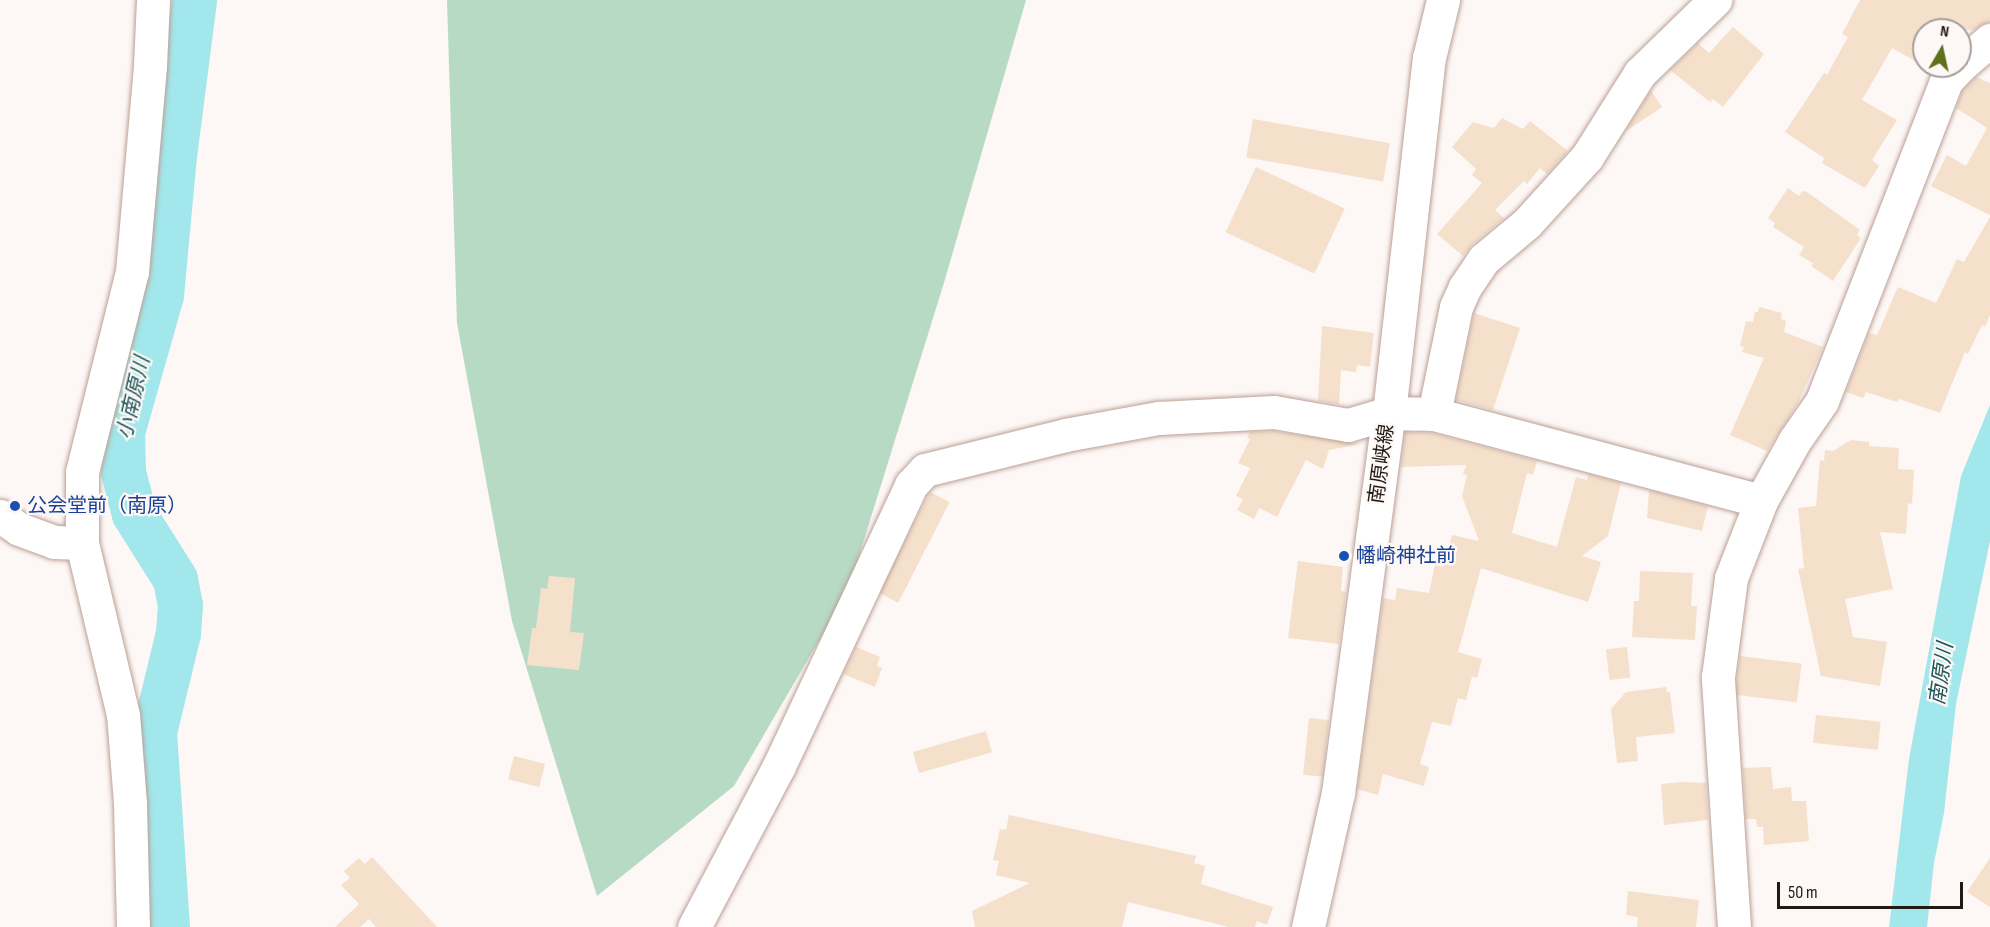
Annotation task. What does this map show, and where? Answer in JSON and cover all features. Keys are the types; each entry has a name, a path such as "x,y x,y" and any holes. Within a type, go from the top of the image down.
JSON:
{"street":[{"path":"133,927 130,803 123,715 82,543 82,472 132,272 150,66 153,0"},
{"name":"南原峡線","path":"1308,927 1338,793 1389,413 1429,58 1443,0"},
{"path":"1434,414 1456,307 1465,287 1484,259 1520,230 1587,157 1640,73 1715,0"},
{"path":"1972,56 1990,40"},
{"path":"1734,927 1718,677 1731,578 1761,501 1795,440 1822,400 1949,78"},
{"path":"694,927 778,768 911,485 925,470 1065,435 1159,418 1274,412 1348,425 1389,413 1434,414 1761,501"},
{"path":"0,516 20,529 54,542 82,543"}],"green space":[{"path":"447,0 1026,0 943,286 848,591 734,786 597,896 512,621 457,323"}],"water":[{"name":"南原川","path":"1990,405 1990,541 1956,704 1944,813 1934,863 1927,927 1889,927 1909,759 1961,476"}],"building":[{"path":"1860,0 1990,0 1990,22 1972,30 1972,18 1912,18 1912,59 1892,48 1862,100 1897,120 1872,160 1879,166 1865,188 1822,163 1824,158 1785,132 1824,73 1827,75 1848,37 1842,34"},
{"path":"1733,27 1764,54 1723,107 1713,99 1710,102 1670,70 1698,43 1709,53"},
{"path":"1976,77 1990,83 1990,215 1931,186 1947,155 1966,166 1987,128 1956,108 1962,91"},
{"path":"1650,92 1662,107 1626,131"},
{"path":"1502,118 1523,129 1530,121 1568,151 1547,174 1540,168 1527,184 1524,181 1495,210 1504,218 1472,245 1463,256 1437,234 1482,183 1472,175 1476,169 1452,147 1473,122 1494,128"},
{"path":"1253,119 1390,143 1383,182 1246,157"},
{"path":"1256,167 1345,208 1314,274 1226,232"},
{"path":"1788,188 1799,196 1802,191 1807,192 1860,230 1857,235 1861,238 1833,281 1811,266 1813,263 1799,255 1804,247 1773,227 1775,223 1768,218"},
{"path":"1990,217 1990,315 1985,327 1982,325 1968,354 1965,352 1940,413 1899,399 1897,402 1866,392 1863,398 1846,392 1869,333 1877,335 1898,287 1936,303 1957,259 1964,262"},
{"path":"1759,307 1782,313 1781,319 1786,321 1784,332 1823,347 1798,403 1767,451 1730,435 1764,358 1742,352 1744,347 1740,346 1746,321 1753,322 1755,312 1758,312"},
{"path":"1474,313 1520,328 1493,410 1456,400"},
{"path":"1322,326 1374,333 1370,367 1357,365 1356,372 1341,370 1339,404 1318,401"},
{"path":"1273,431 1360,444 1329,450 1323,469 1306,460 1277,517 1259,508 1254,519 1237,510 1243,499 1236,496 1250,468 1238,463 1250,439 1247,438 1250,432"},
{"path":"1405,432 1431,433 1537,461 1533,475 1527,473 1512,533 1557,547 1576,477 1587,480 1588,474 1621,483 1608,536 1582,556 1601,562 1588,602 1481,568 1458,652 1482,659 1477,678 1472,677 1466,700 1458,698 1451,726 1432,722 1420,764 1429,767 1424,786 1383,774 1378,795 1357,789 1383,598 1395,600 1397,588 1429,593 1435,565 1444,567 1452,535 1479,541 1462,496 1467,475 1463,474 1466,465 1401,467"},
{"path":"1851,440 1869,442 1869,446 1899,448 1898,469 1914,470 1912,504 1908,503 1906,534 1880,532 1893,589 1845,599 1853,637 1887,642 1880,686 1821,676 1798,569 1804,568 1798,508 1816,506 1820,460 1824,461 1825,450 1833,451"},
{"path":"1649,490 1708,506 1702,531 1647,518"},
{"path":"930,492 950,502 898,603 879,593"},
{"path":"1298,561 1343,567 1341,591 1346,592 1339,644 1288,638"},
{"path":"1640,571 1693,573 1691,606 1697,606 1695,640 1632,637 1634,601 1639,601"},
{"path":"549,576 575,578 570,632 584,633 579,670 527,665 532,628 536,628 541,588 547,589"},
{"path":"856,647 880,657 877,666 882,668 875,687 843,674"},
{"path":"1627,647 1630,678 1609,680 1606,649"},
{"path":"1740,656 1802,664 1797,702 1735,695"},
{"path":"1666,687 1667,692 1670,692 1675,733 1636,737 1638,761 1617,763 1611,709 1626,692"},
{"path":"1816,715 1881,722 1878,750 1813,743"},
{"path":"1309,718 1329,720 1323,777 1303,775"},
{"path":"986,731 992,752 919,773 913,752"},
{"path":"514,756 545,764 539,787 508,779"},
{"path":"1771,767 1773,789 1791,787 1792,801 1806,801 1809,841 1764,845 1763,827 1757,827 1756,819 1746,819 1743,768"},
{"path":"1706,783 1708,820 1664,825 1661,784"},
{"path":"1009,815 1196,856 1194,863 1205,866 1201,884 1273,907 1267,925 1257,921 1255,927 1229,927 1128,902 1122,927 975,927 972,911 1030,883 996,875 999,861 993,860 1000,829 1006,830"},
{"path":"372,857 437,927 376,927 369,919 360,927 335,927 359,904 341,885 350,878 344,871 359,858 365,864"},
{"path":"1990,858 1990,907 1967,892"},
{"path":"1628,891 1699,900 1696,927 1637,927 1638,917 1626,915"}],"waterway":[{"name":"小南原川","path":"167,927 154,732 178,633 180,605 175,579 134,514 123,472 122,432 161,295 174,156 194,0"}],"place":[{"name":"公会堂前（南原）","path":"15,506"},
{"name":"幡崎神社前","path":"1344,556"}]}
